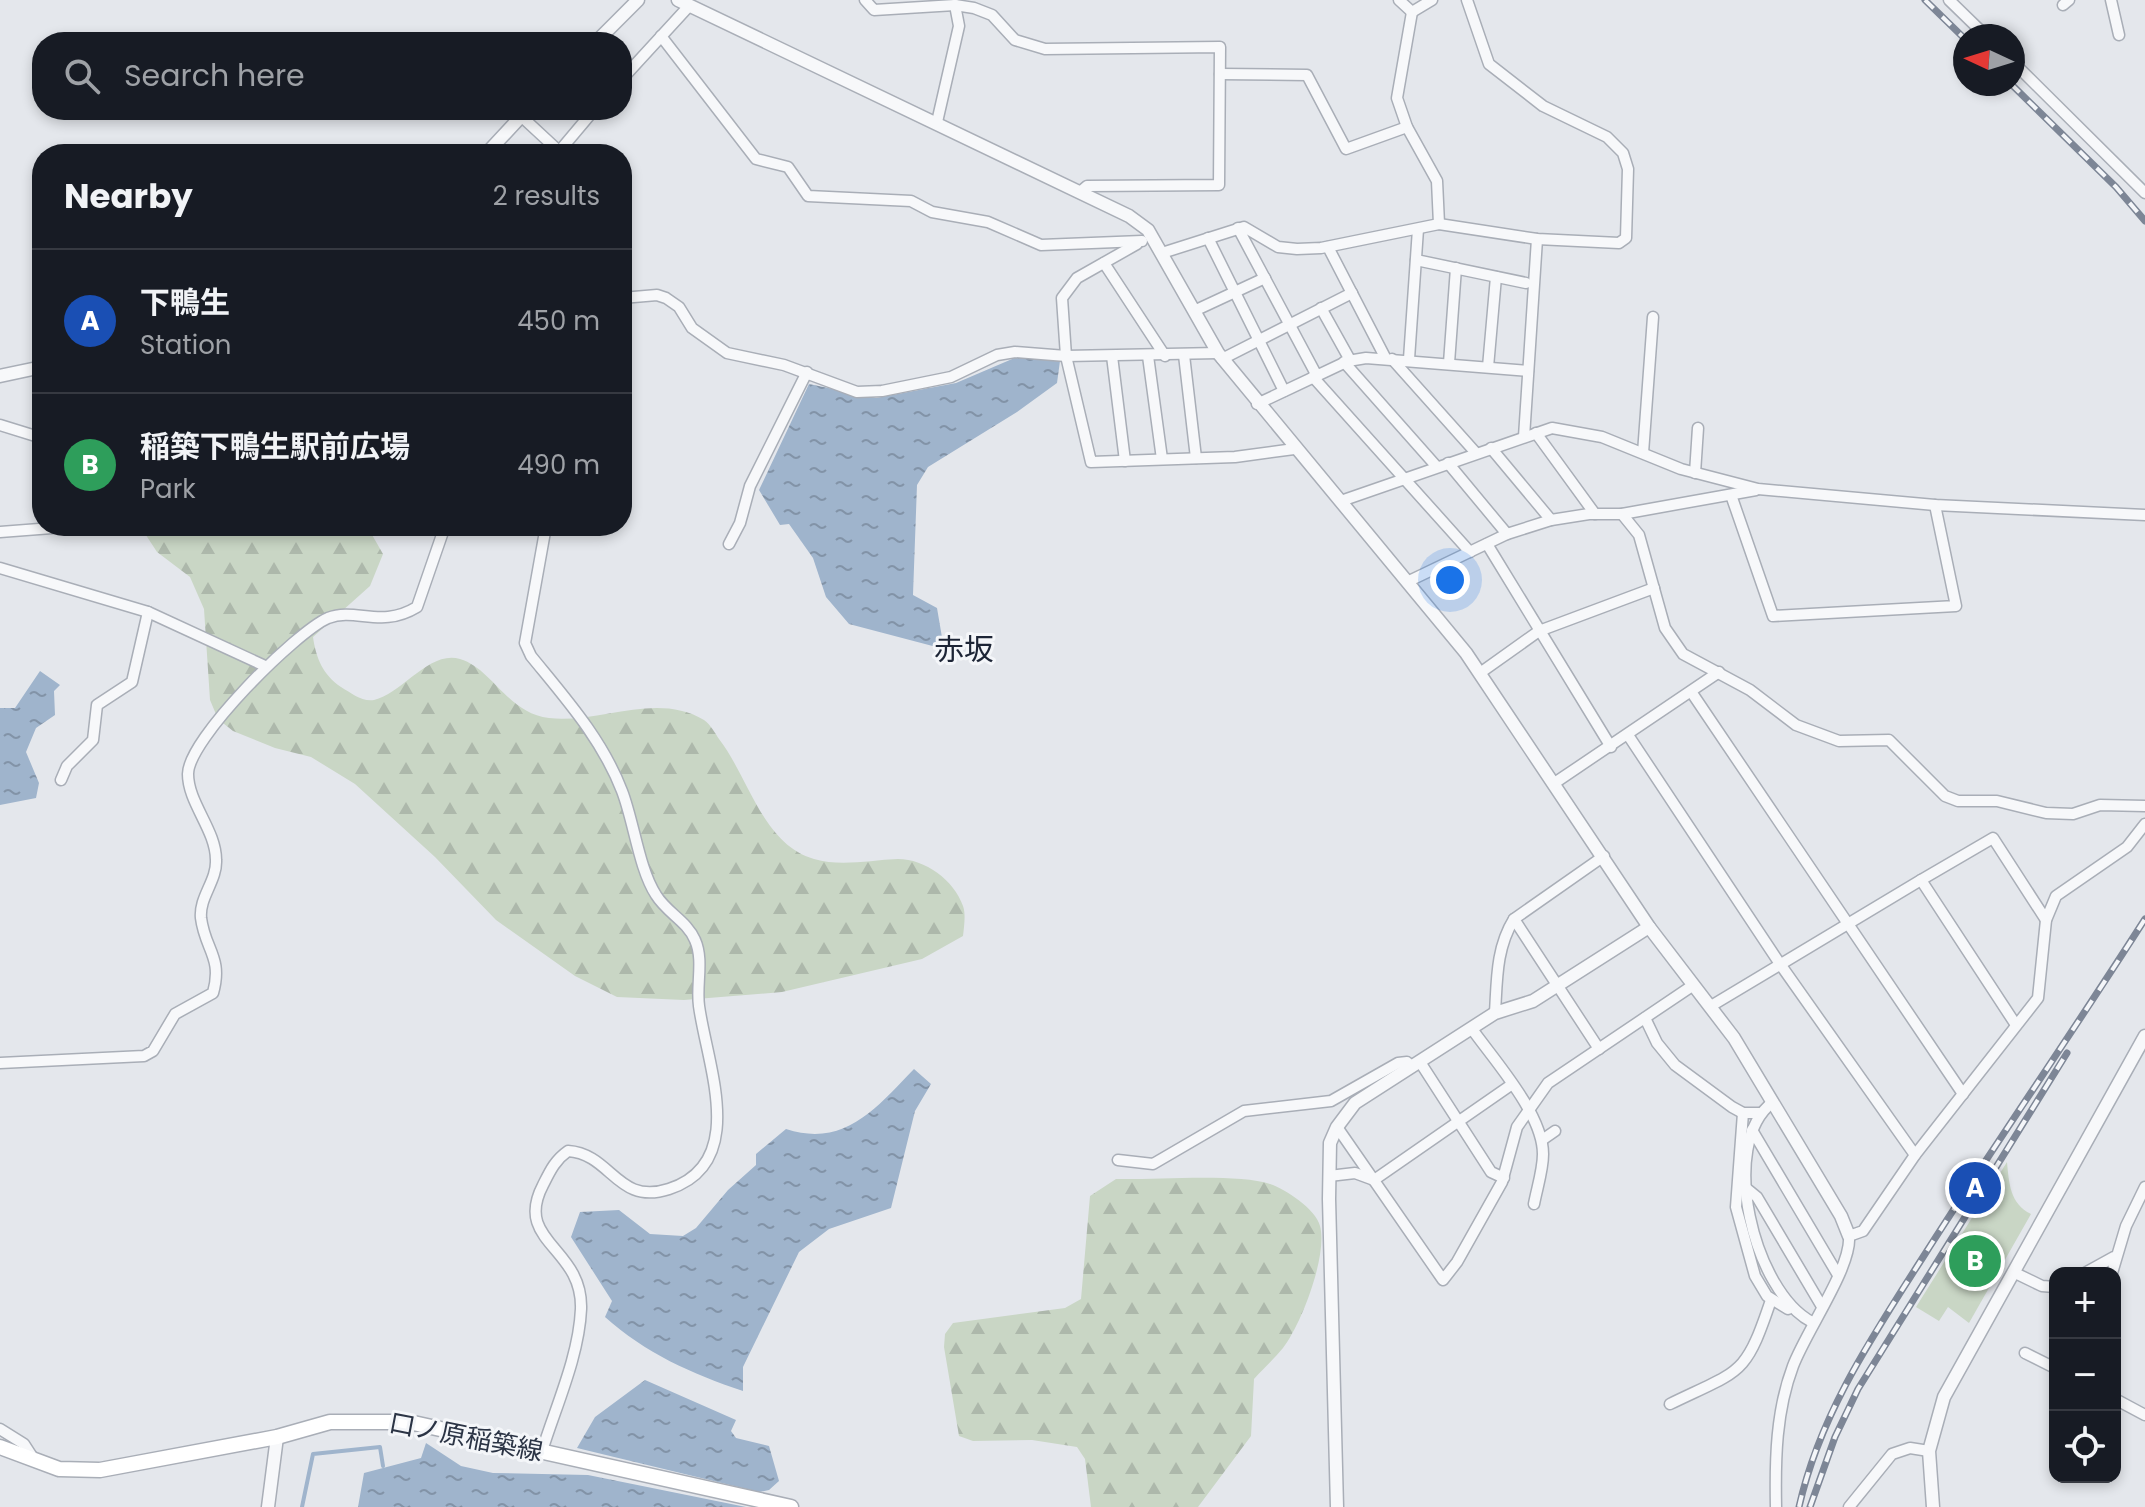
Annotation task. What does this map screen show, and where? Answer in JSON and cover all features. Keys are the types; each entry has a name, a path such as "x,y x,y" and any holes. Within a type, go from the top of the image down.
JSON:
{"main road":[{"name":"口ノ原稲築線","path":"0,1447 59,1469 100,1470 277,1437 330,1422 409,1422 791,1507"}],"street":[{"path":"606,32 638,0"},
{"path":"865,0 874,10 955,5 992,15 1015,40 1045,49 1220,47 1219,185 1087,186 1080,192"},
{"path":"1399,0 1412,12"},
{"path":"1432,0 1412,12 1397,98 1407,127 1437,181 1439,224"},
{"path":"1162,253 1244,227 1278,247 1328,247 1439,224 1537,239 1619,243 1626,238 1628,169 1623,153 1607,137 1543,106 1489,64 1467,0"},
{"path":"1949,0 1974,24"},
{"path":"2111,0 2119,35"},
{"path":"632,68 661,36 684,3 1129,216 1162,253 1220,356 1294,449 1409,581 1480,673 1556,782 1649,927 1692,986 1711,1006 1841,1216 1849,1236 1849,1255 1812,1322 1792,1367 1780,1410 1776,1507"},
{"path":"937,122 959,26 955,5"},
{"path":"661,36 756,159 788,167 808,196 911,201 932,212 988,222 1015,237 1041,245 1147,238"},
{"path":"1220,74 1307,75 1346,149 1407,127"},
{"path":"2025,74 2145,193"},
{"path":"495,144 518,120"},
{"path":"530,120 551,144"},
{"path":"566,144 586,120"},
{"path":"1238,228 1315,376 1470,552"},
{"path":"1409,359 1418,229"},
{"path":"1147,238 1077,278 1062,298 1066,356 1091,462 1196,458 1294,449"},
{"path":"1208,238 1284,391"},
{"path":"1524,437 1537,239"},
{"path":"1328,247 1389,359 1476,453"},
{"path":"1416,260 1526,283"},
{"path":"1104,263 1165,356"},
{"path":"1449,363 1456,268"},
{"path":"1488,367 1496,277"},
{"path":"1194,311 1265,278"},
{"path":"632,297 657,295 666,298 679,307 704,338 727,353 807,372 857,392 882,391 951,377 997,355 1015,352 1066,356 1220,356 1352,293"},
{"path":"1321,308 1347,361 1507,534"},
{"path":"1643,453 1653,317"},
{"path":"1184,355 1196,458"},
{"path":"1112,356 1125,461"},
{"path":"1148,356 1162,459"},
{"path":"1257,404 1347,361 1409,359 1528,371"},
{"path":"0,376 32,369"},
{"path":"729,544 740,523 750,486 807,372"},
{"path":"0,425 32,435"},
{"path":"1341,501 1552,428 1576,430 1695,473 1758,489 1935,505 2145,515"},
{"path":"1695,473 1698,428"},
{"path":"1536,433 1595,514"},
{"path":"1491,448 1551,520"},
{"path":"1409,581 1507,534 1551,520 1622,514 1758,489"},
{"path":"1731,495 1773,616 1956,606 1935,505"},
{"path":"1622,514 1639,535 1665,628 1683,654 1750,690 1796,725 1839,741 1889,740 1945,796 1958,801 1997,801 2046,813 2073,814 2100,805 2145,806"},
{"path":"0,532 32,530"},
{"path":"0,1063 144,1056 153,1051 175,1014 213,993 218,975 217,959 203,930 200,913 217,861 188,774 197,748 265,666 330,618 393,618 417,607 442,536"},
{"path":"542,1451 578,1332 581,1307 572,1267 541,1232 534,1218 537,1197 557,1158 568,1151 594,1157 611,1176 632,1191 651,1193 687,1181 703,1168 716,1139 717,1126 714,1077 699,1005 700,955 695,940 686,924 657,896 650,882 636,830 604,751 531,656 525,643 544,536"},
{"path":"1487,544 1611,747"},
{"path":"0,568 148,612 265,666"},
{"path":"1480,673 1539,631 1654,588"},
{"path":"61,780 67,766 93,740 97,705 132,682 148,612"},
{"path":"1556,782 1719,672"},
{"path":"1692,693 1849,920 1963,1094"},
{"path":"1628,735 1780,964 1915,1155"},
{"path":"1849,1236 1863,1231 1915,1155 2038,998 2046,920 2056,896 2127,847 2145,824"},
{"path":"1711,1006 1849,920 1993,838 2046,920"},
{"path":"1495,1013 1503,936 1514,919 1604,856"},
{"path":"1921,880 2016,1025"},
{"path":"1514,919 1599,1049"},
{"path":"1337,1507 1329,1176 1330,1143 1337,1127 1355,1103 1495,1013 1533,1001 1649,927"},
{"path":"1337,1127 1443,1280 1457,1262 1504,1178 1517,1127 1548,1083 1692,986"},
{"path":"1645,1018 1657,1043 1675,1065 1743,1113 1759,1113"},
{"path":"1472,1029 1528,1108 1542,1140 1543,1156 1534,1204"},
{"path":"1933,1507 1929,1451 1944,1397 2145,1036"},
{"path":"1118,1160 1153,1164 1244,1111 1331,1101 1398,1063 1407,1062 1416,1064 1491,1172 1504,1178"},
{"path":"1374,1180 1511,1085"},
{"path":"1773,1102 1759,1113 1752,1130 1746,1188 1760,1259 1793,1312"},
{"path":"1743,1113 1736,1207 1755,1276 1771,1300 1812,1322"},
{"path":"1752,1130 1838,1275"},
{"path":"1542,1140 1555,1131"},
{"path":"1329,1176 1355,1173 1374,1180"},
{"path":"2113,1267 2114,1257 2145,1187"},
{"path":"1746,1188 1757,1197 1821,1305"},
{"path":"2096,1267 2114,1257"},
{"path":"2013,1272 2049,1287"},
{"path":"1670,1404 1742,1367 1754,1349 1771,1300"},
{"path":"2025,1353 2049,1365"},
{"path":"2121,1402 2145,1415"},
{"path":"0,1429 24,1444 36,1462"},
{"path":"268,1507 277,1437"},
{"path":"1849,1507 1892,1454 1910,1448 1929,1451"}],"green space":[{"path":"147,536 373,536 383,554 370,586 313,637 321,665 341,687 361,698 374,700 395,690 427,666 449,658 472,664 522,708 549,718 568,719 647,708 686,712 710,726 758,808 782,840 796,851 824,861 845,863 898,859 928,867 946,880 959,897 964,913 963,936 922,959 782,992 684,1000 617,997 575,976 496,920 435,857 355,784 311,757 275,748 233,731 218,719 210,700 204,609 190,577 157,552"},
{"path":"2007,1162 2015,1199 2031,1214 1969,1323 1948,1307 1939,1321 1916,1307"},
{"path":"1217,1178 1270,1184 1284,1190 1306,1207 1320,1226 1317,1271 1305,1307 1283,1348 1254,1379 1251,1436 1198,1507 1091,1507 1085,1459 1077,1447 1032,1440 973,1441 959,1436 944,1347 945,1334 953,1323 1065,1308 1081,1299 1090,1196 1116,1179"}],"water":[{"path":"1019,356 1060,361 1057,383 1017,412 928,467 917,485 913,595 937,608 944,649 849,624 826,597 813,558 789,524 780,525 759,490 809,384 876,398 956,383"},
{"path":"40,671 60,685 54,691 55,715 36,728 26,752 39,783 36,798 0,805 0,708 15,708"},
{"path":"914,1069 931,1084 915,1111 891,1208 829,1229 799,1252 743,1367 743,1391 670,1361 636,1341 605,1317 612,1301 571,1237 580,1212 619,1210 650,1234 683,1236 696,1228 728,1190 756,1165 756,1154 786,1129 826,1133 842,1129 872,1110"},
{"path":"645,1380 736,1420 731,1431 736,1438 769,1446 779,1481 769,1490 759,1492 577,1448 595,1417"},
{"path":"426,1443 461,1466 493,1473 588,1475 746,1507 358,1507 364,1473 421,1458"}],"waterway":[{"path":"302,1507 313,1454 380,1447 383,1466"}],"railway":[{"path":"1925,0 1953,27"},
{"path":"2023,96 2116,187 2145,221"},
{"path":"1799,1507 1820,1439 1868,1344 2145,919"},
{"path":"1810,1507 1835,1437 1858,1389 2067,1053"}],"place":[{"name":"下鴨生","path":"1975,1188"},
{"name":"稲築下鴨生駅前広場","path":"1975,1261"}],"district":[{"name":"赤坂","path":"964,650"}]}
